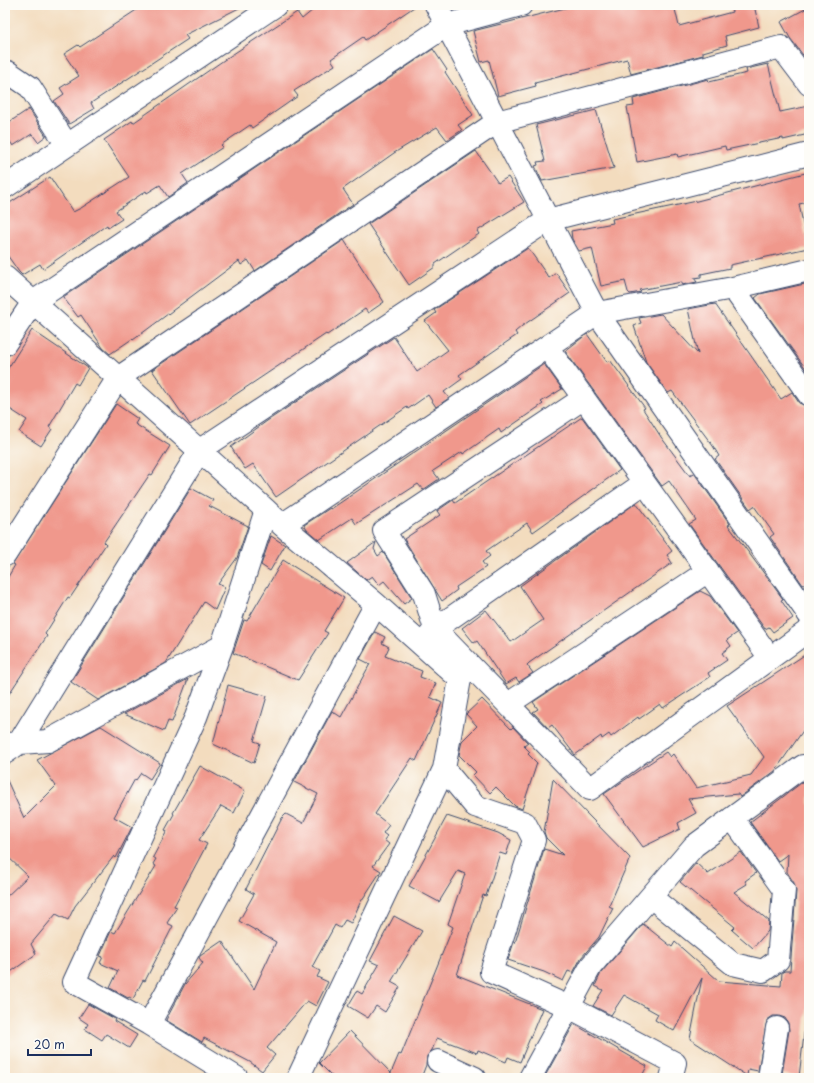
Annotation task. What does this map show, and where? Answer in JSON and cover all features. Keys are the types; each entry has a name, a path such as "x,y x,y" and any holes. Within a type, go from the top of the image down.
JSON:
{"street":[{"path":"5,187 276,5"},
{"path":"436,5 597,313 809,615"},
{"path":"5,344 33,302 447,25 521,5"},
{"path":"5,555 118,378 497,122 781,47 809,84"},
{"path":"8,72 30,87 67,145"},
{"path":"9,747 200,450 548,220 809,154"},
{"path":"282,525 597,313 733,288 809,270"},
{"path":"5,277 282,525 376,604 429,637 508,704 590,789 809,630"},
{"path":"733,288 809,395"},
{"path":"547,347 770,658"},
{"path":"298,1078 444,769 460,680 429,637 424,594 384,531 584,398"},
{"path":"429,637 644,483"},
{"path":"237,1078 149,1024 74,982 196,717 222,646 266,510"},
{"path":"508,704 708,571"},
{"path":"149,1024 376,604"},
{"path":"9,747 48,741 222,646"},
{"path":"530,1078 591,966 694,846 807,766"},
{"path":"444,769 475,806 525,823 534,840 491,972 569,1007 675,1063 671,1078"},
{"path":"651,897 733,964 763,971 778,960 784,890 732,818"},
{"path":"769,1078 777,1028"},
{"path":"438,1061 475,1078"}],"building":[{"path":"144,5 245,5 185,35 188,39 91,103 94,109 69,124 54,101 64,94 60,88 79,76 64,54 78,45 80,47"},
{"path":"319,5 417,5 365,40 363,37 331,59 335,65 294,91 298,96 252,128 250,125 221,145 223,147 182,174 188,183 168,197 160,185 147,193 146,191 116,211 122,219 108,228 107,225 43,269 40,264 22,275 19,272 5,252 5,206 50,177 73,212 81,208 129,177 104,140 132,121 133,123 297,12 302,19"},
{"path":"577,5 674,5 679,26 732,12 731,8 744,5 754,5 759,27 725,36 727,45 703,52 703,55 631,74 627,59 535,83 536,86 498,96 489,60 481,62 473,31"},
{"path":"809,7 809,63 790,38 781,22"},
{"path":"433,49 447,70 445,72 473,115 458,125 462,130 447,140 437,127 394,153 343,189 353,204 255,271 248,260 241,265 239,261 133,340 132,339 110,354 103,348 81,315 78,317 63,297"},
{"path":"768,64 780,112 809,106 809,134 726,150 725,146 678,157 677,154 637,162 627,107 634,106 633,99 708,79 709,82 747,73 746,69"},
{"path":"29,109 46,136 38,142 32,134 13,146 5,134 5,125"},
{"path":"596,110 614,168 542,181 535,166 538,165 537,162 545,161 536,125"},
{"path":"476,151 498,183 508,177 524,202 477,231 479,234 435,264 435,267 409,285 368,224"},
{"path":"809,172 809,202 799,204 808,248 730,265 730,268 701,274 701,277 694,278 697,282 682,285 682,282 639,290 641,292 630,294 625,281 601,286 592,248 579,251 572,239 571,231 613,223 612,219 697,201"},
{"path":"344,240 384,302 368,313 365,309 190,425 152,370"},
{"path":"528,248 549,278 556,273 570,293 522,326 515,332 517,335 459,375 462,379 444,392 449,398 436,407 428,395 408,409 407,407 276,497 253,464 245,469 231,447 267,421 394,337 417,372 448,350 425,321 436,313 434,310"},
{"path":"809,283 809,373 755,298 760,294"},
{"path":"715,304 781,399 792,392 799,403 809,407 809,582 803,585 770,537 774,534 754,506 750,509 715,459 719,456 713,446 672,391 668,393 646,362 634,326 641,323 639,318 661,314 698,354 688,309"},
{"path":"32,330 88,368 78,385 75,383 49,427 52,429 41,446 19,432 27,420 5,406 5,373"},
{"path":"587,334 607,362 610,360 645,408 643,409 661,437 690,476 694,473 730,524 728,525 783,599 781,600 793,618 773,632 769,627 765,629 689,524 696,520 669,481 662,486 565,351"},
{"path":"544,364 562,389 541,402 543,404 501,433 499,429 463,454 462,452 433,471 439,479 423,490 418,484 356,524 352,518 319,540 307,530 304,525 330,508 331,509"},
{"path":"116,404 138,419 135,424 170,446 152,475 150,474 104,542 106,544 70,598 68,597 45,634 47,636 5,700 5,582 15,565 13,564"},
{"path":"582,417 620,470 533,532 527,523 486,551 490,556 482,562 486,567 456,587 457,590 442,601 404,539 440,515 437,511 453,500 455,503"},
{"path":"191,488 213,500 209,506 248,526 237,558 218,584 225,587 215,610 204,602 166,663 98,700 71,682"},
{"path":"636,503 672,551 667,555 672,563 529,663 527,665 533,673 519,682 516,678 506,684 477,641 474,643 462,628 486,610 511,642 543,620 520,586"},
{"path":"271,536 285,545 270,571 261,565"},
{"path":"376,542 374,549 378,556 383,552 412,598 404,604 384,581 379,585 372,576 366,580 347,563"},
{"path":"283,560 344,598 324,631 328,633 298,680 233,653 244,620 247,621"},
{"path":"700,591 710,596 737,633 727,640 731,646 722,653 727,660 708,673 710,677 663,708 660,704 639,719 638,717 611,737 609,734 602,739 601,736 575,755 552,725 548,728 533,712 538,709 533,702"},
{"path":"375,632 385,637 382,643 389,647 385,656 422,671 420,677 436,683 430,697 442,703 416,761 412,758 375,814 389,825 383,833 387,836 384,840 389,844 373,866 381,871 360,903 351,923 345,920 340,928 335,925 312,967 320,971 317,977 328,982 316,1006 307,1001 267,1048 275,1055 262,1071 250,1062 204,1038 202,1042 166,1020 185,984 203,963 199,958 200,956 222,941 254,989 276,942 239,921 254,894 246,889 282,818 286,814 303,823 318,794 294,782 332,711 341,717 370,664 360,659"},
{"path":"809,652 809,722 775,771 740,797 738,794 688,799 696,813 678,823 680,829 643,847 604,794 666,752 670,757 673,754 696,788 751,775 764,757 727,706"},
{"path":"188,679 172,722 168,721 164,731 124,714"},
{"path":"228,685 267,696 254,741 260,743 254,763 213,744"},
{"path":"482,699 511,729 513,727 528,743 524,746 530,752 528,754 537,763 522,809 515,806 496,787 490,793 473,775 476,772 459,755 462,741 477,726 466,714"},
{"path":"101,726 160,763 150,779 141,773 136,780 135,779 114,817 132,827 116,858 114,856 75,906 68,920 56,914 31,944 36,954 5,976 5,898 28,876 5,854 5,776 24,818 56,786 37,760"},
{"path":"200,766 245,791 234,813 221,806 199,840 207,844 174,906 177,907 167,923 173,926 145,981 143,980 133,999 128,998 110,988 118,971 100,963 103,957 100,956 111,931 115,933 156,866 153,864 156,859 153,857 167,831 165,830 174,814 173,813"},
{"path":"809,777 809,992 799,1077 782,1074 789,1030 788,1023 785,1018 773,1016 767,1020 758,1071 748,1069 747,1076 690,1039 702,978 674,1031 655,1020 658,1014 624,995 611,1015 593,1006 603,990 595,986 601,973 643,924 672,947 675,942 719,981 781,986 782,972 790,971 796,891 794,883 787,872 788,854 778,861 750,822"},
{"path":"553,779 630,858 609,906 613,908 599,937 581,958 573,973 568,971 563,981 544,972 508,960 514,942 515,943 544,849 563,855 546,838 544,832"},
{"path":"447,816 498,833 511,840 506,855 500,853 486,896 483,895 457,975 542,1009 520,1062 508,1057 506,1062 478,1050 477,1053 437,1038 432,1050 427,1056 426,1065 421,1078 334,1078 319,1063 350,1031 391,1073 399,1054 401,1055 453,927 448,924 465,874 458,871 439,902 409,886"},
{"path":"741,852 756,873 745,881 747,884 734,892 769,921 768,931 753,948 732,930 735,927 680,882 696,863 708,874"},
{"path":"394,916 422,931 391,982 400,987 385,1012 376,1006 368,1018 348,1006 357,991 362,994 379,965 370,961"},
{"path":"88,1004 115,1019 114,1021 137,1035 129,1048 106,1034 102,1040 85,1029 88,1024 79,1018"},
{"path":"574,1024 647,1066 641,1078 544,1078"}]}
